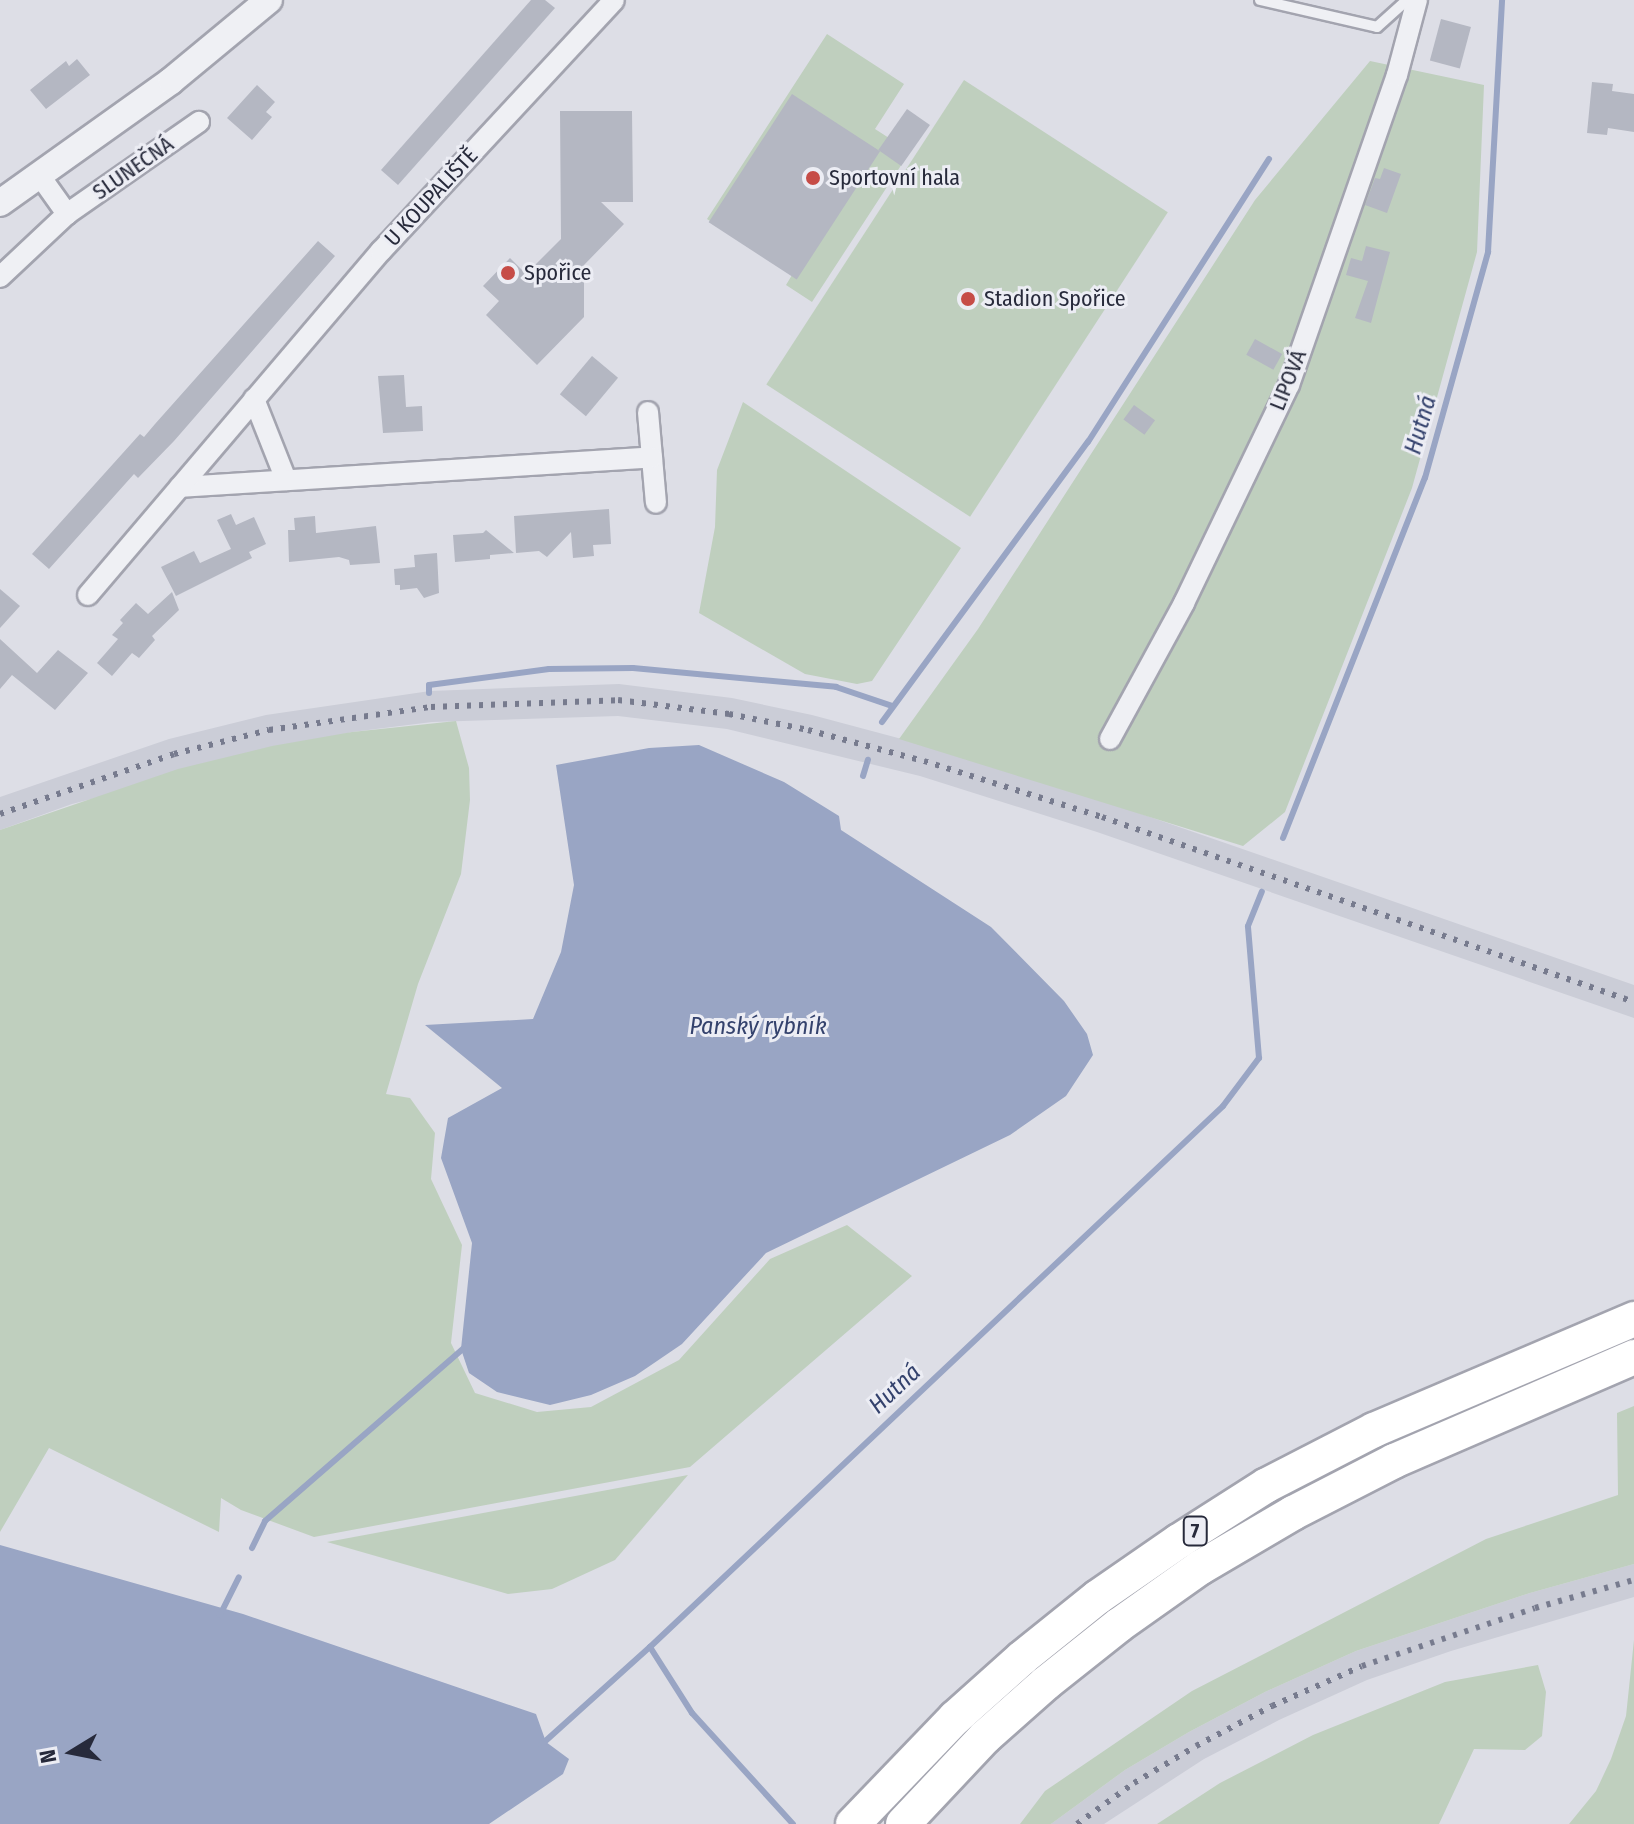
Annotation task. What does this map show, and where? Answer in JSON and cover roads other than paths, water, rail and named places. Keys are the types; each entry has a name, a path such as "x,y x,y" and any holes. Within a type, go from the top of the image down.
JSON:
{"highway":[{"name":"7","path":"855,1821 955,1718 1022,1658 1098,1597 1179,1541 1267,1485 1374,1430 1634,1319"},
{"name":"7","path":"903,1824 985,1737 1046,1683 1119,1625 1201,1567 1293,1513 1394,1461 1634,1357"}],"street":[{"path":"0,203 171,81 269,0"},
{"name":"U KOUPALIŠTĚ","path":"88,595 381,251 614,0"},
{"name":"LIPOVÁ","path":"1110,739 1184,603 1289,385 1397,75 1417,0"},
{"name":"SLUNEČNÁ","path":"0,277 67,214 199,122"},
{"path":"40,176 67,214"},
{"path":"254,399 286,480"},
{"path":"648,412 656,503"},
{"path":"180,487 652,457"}],"lane":[{"path":"1260,0 1377,27 1407,0"}],"water":[{"name":"Panský rybník","path":"699,745 784,782 839,816 841,830 991,927 1064,1001 1087,1034 1093,1055 1066,1096 1010,1135 766,1253 682,1344 635,1376 591,1395 550,1405 497,1392 469,1373 461,1349 472,1243 441,1158 448,1118 502,1088 425,1025 533,1019 561,952 574,885 556,765 649,748"},
{"path":"0,1545 243,1614 536,1714 546,1742 569,1759 563,1774 489,1824 0,1824"}],"waterway":[{"name":"Hutná","path":"1283,838 1425,478 1488,252 1502,0"},
{"path":"882,722 1088,442 1269,159"},
{"path":"429,693 429,685 549,669 633,668 836,687 892,706"},
{"path":"863,776 868,760"},
{"name":"Hutná","path":"541,1745 650,1647 1223,1106 1259,1058 1248,926 1262,892"},
{"path":"252,1548 265,1521 466,1346"},
{"path":"220,1615 239,1577"},
{"path":"650,1647 692,1713 793,1824"}],"railway":[{"path":"0,814 174,754 269,730 431,707 618,700 729,714 808,730 924,761 1102,817 1634,1002"},
{"path":"1077,1824 1134,1783 1196,1746 1272,1706 1362,1666 1535,1608 1634,1580"}],"place":[{"name":"Sportovní hala","path":"813,178"},
{"name":"Spořice","path":"508,273"},
{"name":"Stadion Spořice","path":"968,299"}]}
